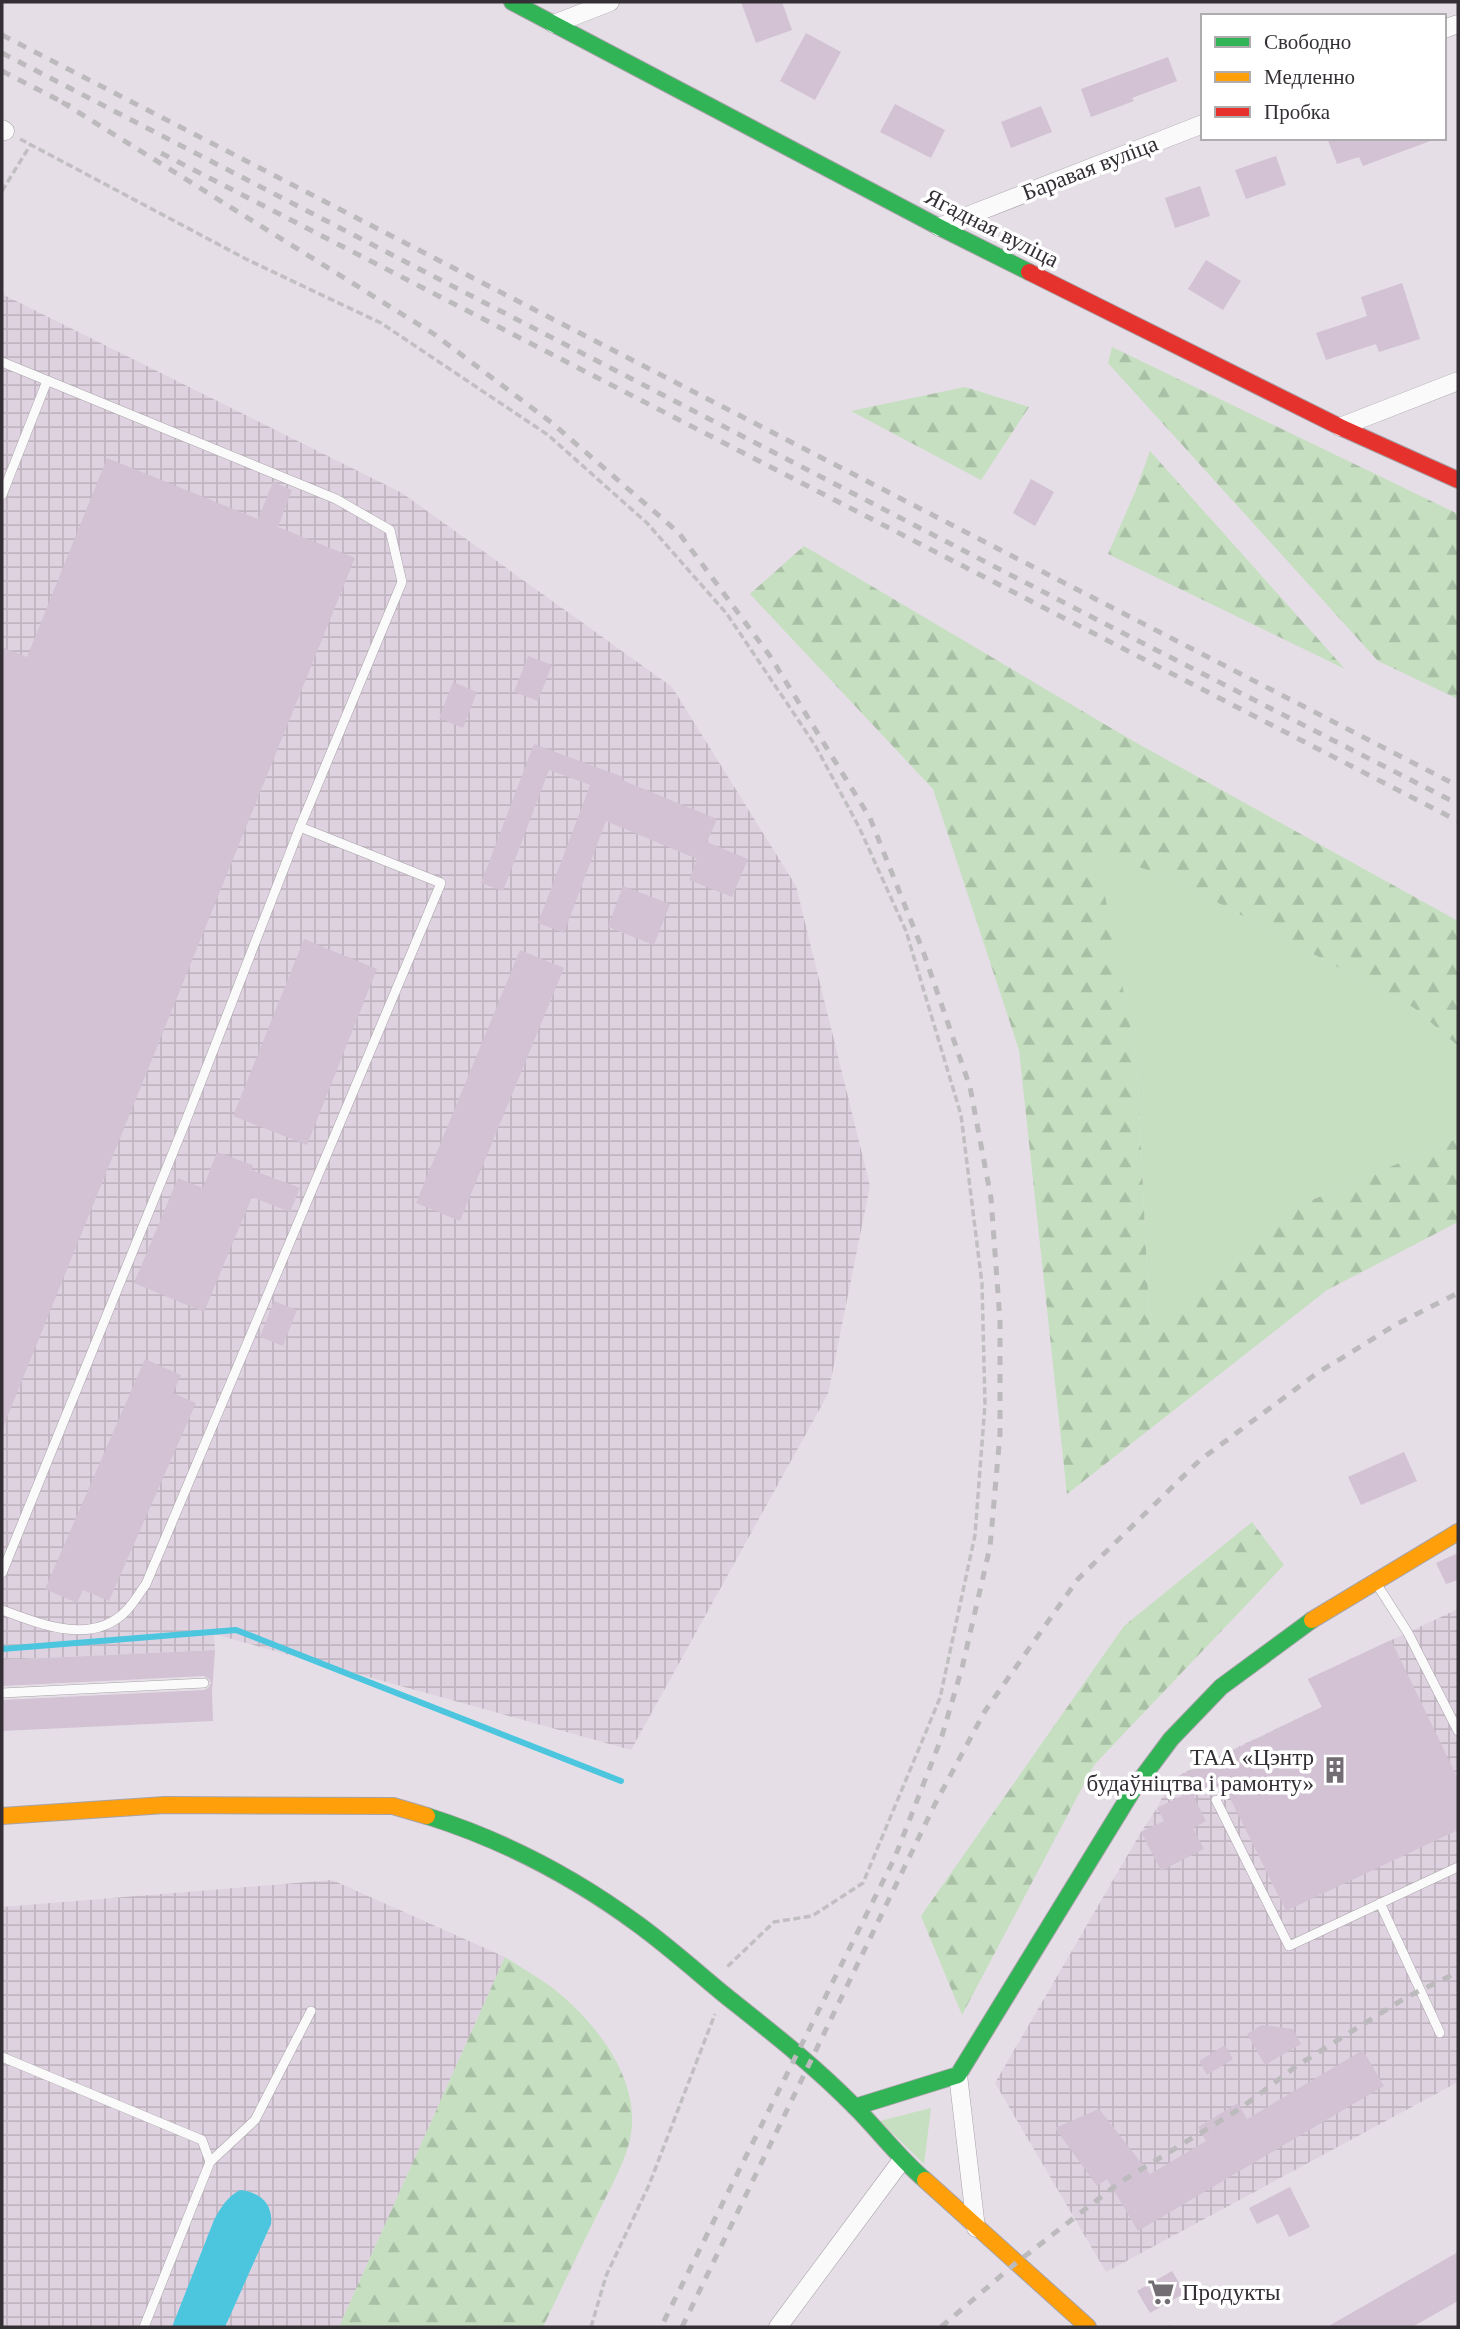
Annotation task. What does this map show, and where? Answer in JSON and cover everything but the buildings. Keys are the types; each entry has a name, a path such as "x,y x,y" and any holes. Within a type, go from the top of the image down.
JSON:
{"street":[{"name":"Ягадная вуліца","path":"512,2 939,227 1340,427 1458,480"},
{"path":"554,24 610,2"},
{"name":"Баравая вуліца","path":"939,227 1201,125"},
{"path":"1340,427 1458,381"},
{"path":"976,2228 958,2075 1133,1790 1171,1740 1221,1687 1312,1620 1458,1532"},
{"path":"2,1816 165,1805 393,1807 465,1828 529,1856 639,1925 797,2053 855,2107 902,2160 1081,2325"},
{"path":"855,2107 958,2075"},
{"path":"778,2327 902,2160"}],"lane":[{"path":"2,362 336,499 390,530 402,582 300,827 185,1123 2,1573"},
{"path":"2,495 47,381"},
{"path":"2,1609 48,1627 79,1631 106,1625 126,1612 146,1584 441,883 300,827"},
{"path":"1375,1582 1408,1633 1458,1731"},
{"path":"2,1693 204,1683"},
{"path":"1216,1800 1289,1946 1458,1867"},
{"path":"1380,1903 1440,2033"},
{"path":"144,2327 210,2162 255,2120 311,2011"},
{"path":"2,2057 202,2140 210,2162"}],"path":[{"path":"4,130 246,259 381,323 548,435 647,523 727,614 815,745 859,827 906,931 961,1115 982,1284 985,1404 975,1535 940,1698 863,1882 812,1916 774,1922 721,1973 723,1993 649,2185 606,2276 591,2327"},
{"path":"2,191 31,144"}],"shaded area":[{"path":"2,294 402,493 672,687 796,886 870,1186 828,1394 631,1750 214,1634 215,1650 2,1660"},
{"path":"1458,1609 1458,2082 1106,2272 995,2083 1157,1808 1171,1779 1322,1707 1308,1679"},
{"path":"332,1880 505,1957 339,2327 2,2327 2,1907"}],"green space":[{"path":"1112,347 1458,514 1458,699 1378,661 1108,363"},
{"path":"965,387 1029,407 981,480 851,411"},
{"path":"1150,451 1345,669 1108,554"},
{"path":"804,546 1133,741 1458,921 1458,1046 1414,1008 1170,877 1097,854 1137,1062 1150,1334 1307,1202 1458,1138 1458,1222 1327,1290 1067,1494 1019,1050 933,789 750,594"},
{"path":"1096,853 1170,877 1414,1008 1458,1046 1458,1138 1307,1202 1150,1335 1137,1062"},
{"path":"1252,1522 1284,1565 1094,1765 962,2015 921,1916 1124,1626"},
{"path":"505,1957 566,1999 597,2032 621,2070 632,2112 631,2134 619,2171 543,2327 339,2327"},
{"path":"931,2108 924,2164 880,2121"}],"water":[{"path":"240,2190 254,2193 264,2200 270,2211 271,2224 225,2327 172,2327 214,2220 231,2196"}],"waterway":[{"path":"2,1649 236,1630 621,1781"}],"railway":[{"path":"2,35 1458,786"},
{"path":"2,53 1458,804"},
{"path":"2,71 70,106"},
{"path":"62,102 434,334 552,423 679,533 770,656 870,818 923,951 970,1087 991,1198 1000,1321 1000,1434 990,1547 962,1668 941,1739 895,1857 661,2327"},
{"path":"161,153 1458,821"},
{"path":"682,2327 935,1804 985,1711 1078,1579 1200,1460 1316,1374 1395,1325 1458,1293"},
{"path":"941,2327 1016,2263 1119,2183 1241,2108 1298,2065 1405,1998 1458,1972"}],"traffic: fast":[{"path":"512,2 1029,272"},
{"path":"855,2107 958,2075 1133,1790 1171,1739 1221,1687 1312,1620"},
{"path":"427,1816 510,1848 589,1891 639,1925 824,2077 925,2180"}],"traffic: slow":[{"path":"1312,1620 1458,1532"},
{"path":"2,1816 165,1805 393,1806 427,1816"},
{"path":"925,2180 1088,2327"}],"traffic: jam":[{"path":"1029,272 1340,427 1458,480"}],"place":[{"name":"ТАА «Цэнтр будаўніцтва і рамонту»","path":"1335,1770"},
{"name":"Продукты","path":"1161,2292"}]}
